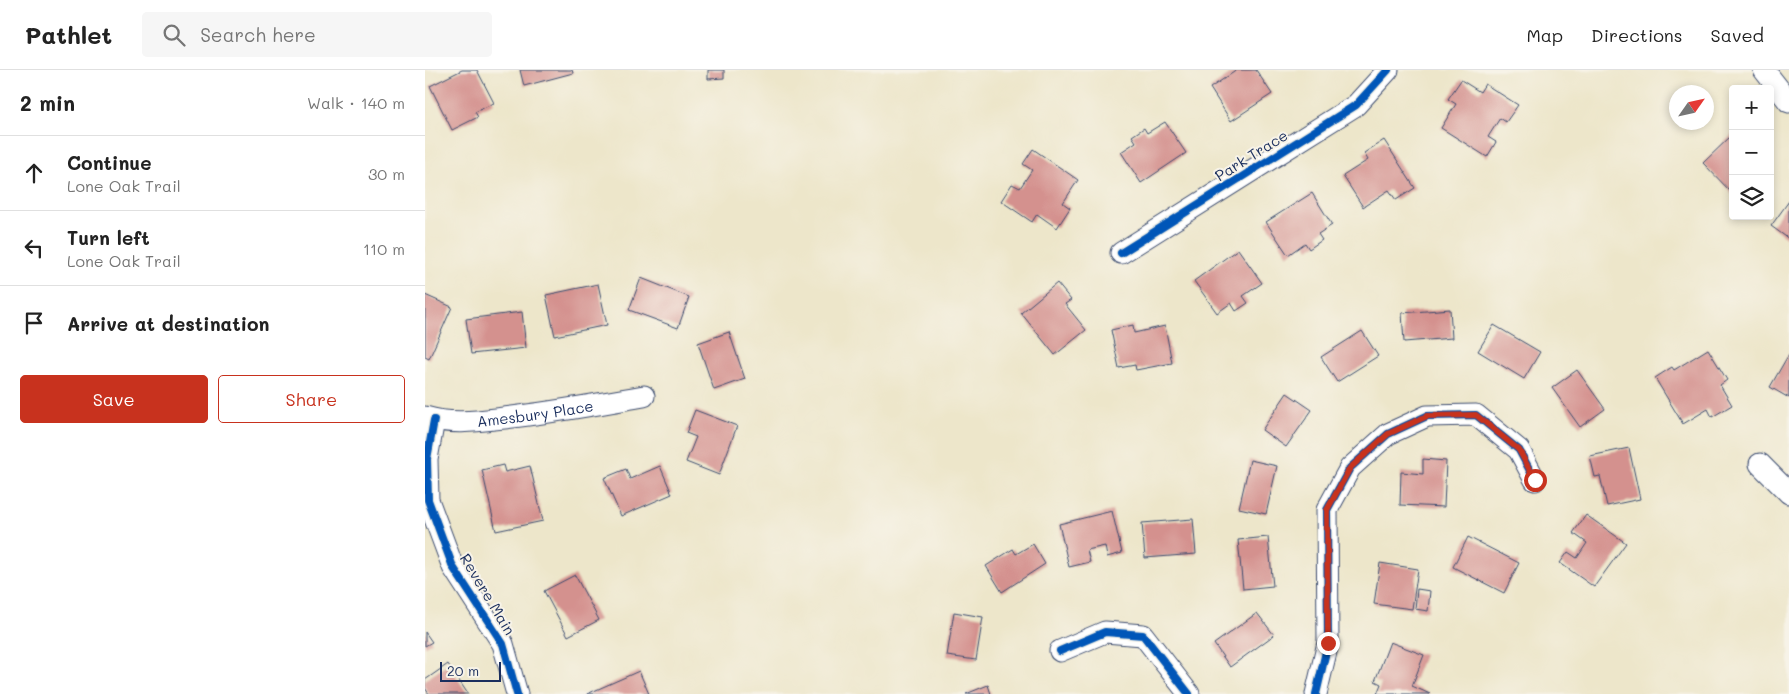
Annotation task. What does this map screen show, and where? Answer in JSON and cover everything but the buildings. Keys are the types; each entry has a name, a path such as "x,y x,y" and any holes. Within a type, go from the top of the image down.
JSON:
{"street":[{"name":"Park Trace","path":"1121,253 1356,105 1388,70"},
{"path":"1764,70 1789,102"},
{"name":"Amesbury Place","path":"430,418 467,422 644,396"},
{"path":"1316,694 1328,643 1327,510 1350,468 1388,434 1427,416 1476,415 1519,450 1535,480"},
{"name":"Revere Main","path":"430,418 427,459 428,500 453,567 503,644 517,694"},
{"path":"1759,464 1789,493"},
{"path":"1060,651 1105,632 1143,635 1189,694"}],"cycle path":[{"path":"1121,253 1356,105 1388,70"},
{"path":"1316,694 1328,643 1327,510 1350,468 1388,434 1427,416 1476,415 1519,450 1535,480"},
{"path":"434,420 427,459 428,500 453,567 503,644 517,694"},
{"path":"1060,651 1105,632 1143,635 1189,694"}],"route":[{"path":"1328,643 1327,510 1350,468 1388,434 1427,416 1476,415 1499,436 1519,450 1535,480"}]}
